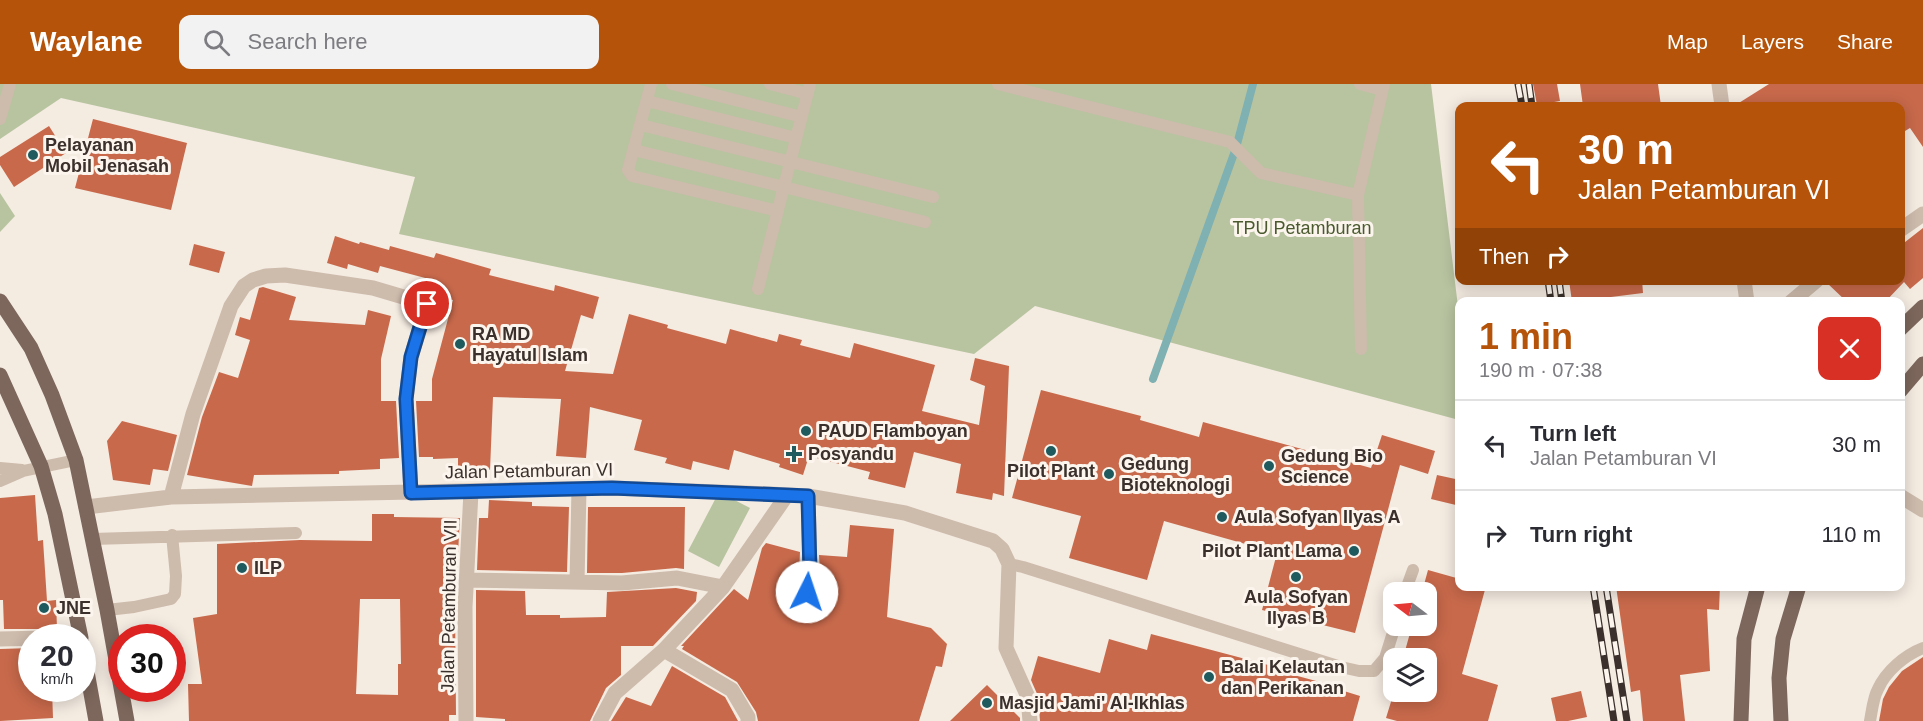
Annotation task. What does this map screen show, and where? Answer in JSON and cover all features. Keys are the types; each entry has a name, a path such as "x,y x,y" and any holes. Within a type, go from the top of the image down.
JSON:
{"main road":[{"path":"0,301 31,348 52,395 76,460 127,721"},
{"path":"1905,324 1923,307"},
{"path":"1905,385 1923,364"},
{"path":"0,375 41,466 55,514 78,624"},
{"path":"1740,721 1744,639 1757,591"},
{"path":"1780,721 1779,678 1783,639 1797,591"},
{"path":"93,702 96,721"}],"street":[{"path":"1719,84 1721,102"},
{"path":"1905,227 1923,214"},
{"path":"171,497 193,414 236,295 253,280 276,275 373,288 427,304 411,357 406,399 411,493"},
{"path":"1797,297 1811,285"},
{"path":"577,582 579,489"},
{"name":"Jalan Petamburan VI","path":"86,507 171,497 579,489 808,496 905,513 977,535 993,541 1002,549 1009,564"},
{"name":"Jalan Petamburan VII","path":"466,721 466,580 471,492"},
{"path":"600,721 615,693 664,650 723,587 787,495"},
{"path":"807,592 810,572 808,496"},
{"path":"1905,499 1923,510"},
{"path":"1009,564 1006,648 1028,697 1030,721"},
{"path":"466,580 622,583 676,578 723,587"},
{"path":"0,639 18,639"},
{"path":"664,650 732,690 748,717 748,721"}],"lane":[{"path":"0,119 10,84"},
{"path":"651,84 628,170 632,176 778,211"},
{"path":"672,84 802,117"},
{"path":"758,289 809,89 770,84"},
{"path":"998,84 1230,142 1258,172 1264,175 1358,195"},
{"path":"1360,84 1383,87 1358,195 1361,349"},
{"path":"646,101 796,138"},
{"path":"641,125 933,197"},
{"path":"634,150 925,222"},
{"path":"0,481 41,466 76,460"},
{"path":"0,468 23,471"},
{"path":"92,539 296,533"},
{"path":"107,610 171,599 175,594 176,576 172,535"},
{"path":"1009,564 1359,671 1374,671 1385,658 1392,636"},
{"path":"1409,582 1413,570"},
{"path":"1870,721 1877,690 1887,674 1914,652 1923,648"}],"green space":[{"name":"TPU Petamburan","path":"0,84 1431,84 1457,297 1455,297 1455,419 1035,306 974,354 399,234 415,177 61,98 0,139"},
{"path":"0,193 15,216 0,232"},
{"path":"719,492 750,508 719,567 688,551"}],"building":[{"path":"1533,84 1557,84 1560,101 1536,102"},
{"path":"1580,84 1658,84 1660,102 1582,102"},
{"path":"1769,84 1923,84 1923,147 1910,128 1905,131 1905,102 1740,102"},
{"path":"93,119 187,143 171,210 75,188"},
{"name":"Pelayanan Mobil Jenasah","path":"49,126 66,153 14,187 0,165 0,157"},
{"path":"1923,228 1923,278 1910,289 1905,283 1905,242"},
{"path":"335,236 359,244 360,242 389,250 390,246 434,258 436,253 491,269 489,275 554,291 555,285 599,297 593,319 581,315 565,371 613,374 629,314 668,325 667,328 726,344 730,329 777,342 779,334 802,340 800,345 850,358 854,343 935,365 922,411 979,425 985,386 970,380 975,358 1009,366 1004,496 993,493 992,500 956,493 961,464 914,452 905,488 868,479 870,472 809,456 803,475 779,467 780,464 734,450 729,470 693,461 691,470 665,463 667,458 634,450 642,420 590,407 586,458 556,456 561,399 493,397 490,470 458,468 458,458 419,457 416,401 432,401 432,379 453,300 426,293 429,279 380,266 378,273 348,264 347,269 327,263"},
{"path":"194,244 225,252 219,273 189,265"},
{"path":"1570,285 1642,285 1643,293 1611,297 1571,297"},
{"path":"1829,285 1901,285 1890,297 1842,297"},
{"path":"263,287 296,297 289,320 365,325 368,310 391,316 381,359 381,401 396,401 399,458 380,459 380,469 339,471 339,474 254,475 252,486 187,475 202,417 219,372 238,378 250,340 235,335 240,317 250,320 259,288"},
{"path":"1041,390 1141,416 1140,420 1199,437 1203,422 1371,468 1382,435 1435,451 1428,474 1400,465 1355,633 1262,610 1277,553 1164,521 1147,580 1069,558 1081,516 1012,498"},
{"path":"122,421 177,435 168,471 153,469 150,485 113,480 107,441"},
{"path":"1437,475 1455,479 1455,505 1431,499"},
{"path":"35,495 38,541 43,540 47,601 56,600 57,624 18,624 18,629 4,629 3,600 0,600 0,498"},
{"path":"489,500 532,502 532,506 569,507 567,572 477,570 479,518 488,518"},
{"path":"588,507 685,507 684,569 587,573"},
{"path":"372,514 394,514 394,517 460,518 455,607 456,715 449,715 449,721 189,721 188,684 202,684 193,618 217,614 217,544 300,540 372,541","holes":["360,599 400,599 401,664 398,664 398,695 356,694"]},
{"path":"850,525 894,529 887,617 931,628 947,644 942,667 936,666 919,721 758,721 756,712 737,682 682,649 684,646 681,646 734,589 748,600 762,548 766,543 800,552 798,596 801,601 811,602 817,594 820,573 819,555 847,557"},
{"path":"1428,570 1455,578 1455,591 1485,591 1462,674 1498,685 1488,721 1397,721 1386,718 1391,702 1437,702 1437,648 1406,648 1409,636 1437,636 1437,582 1425,582"},
{"path":"676,588 697,592 696,601 653,646 621,646 621,675 606,688 590,721 505,721 505,719 476,717 476,590 525,591 526,615 560,615 560,618 606,617 607,592"},
{"path":"1617,591 1720,591 1719,610 1707,609 1710,671 1680,675 1685,721 1643,721 1640,690 1631,692"},
{"path":"1151,634 1280,668 1279,671 1331,685 1331,687 1360,696 1353,721 1040,721 1038,696 1031,680 1038,656 1100,673 1109,639 1147,650"},
{"path":"18,648 18,702 52,702 53,718 0,721 0,649"},
{"path":"1923,657 1923,721 1879,721 1883,699 1889,687 1902,671"},
{"path":"672,666 725,697 738,721 611,721 626,697 651,706"},
{"name":"Masjid Jami' Al-Ikhlas","path":"987,685 1020,718 1020,721 950,721"},
{"path":"1581,691 1587,717 1556,721 1551,698"}],"waterway":[{"path":"1153,379 1236,148 1253,84"}],"railway":[{"path":"1518,84 1521,102"},
{"path":"1529,84 1531,102"},
{"path":"1549,285 1550,297"},
{"path":"1560,285 1561,297"},
{"path":"1594,591 1614,721"},
{"path":"1607,591 1627,721"}],"place":[{"name":"Pelayanan Mobil Jenasah","path":"33,155"},
{"name":"RA MD Hayatul Islam","path":"460,344"},
{"name":"PAUD Flamboyan","path":"806,431"},
{"name":"Pilot Plant","path":"1051,451"},
{"name":"Posyandu","path":"794,454"},
{"name":"Gedung Bio Science","path":"1269,466"},
{"name":"Gedung Bioteknologi","path":"1109,474"},
{"name":"Aula Sofyan Ilyas A","path":"1222,517"},
{"name":"Pilot Plant Lama","path":"1354,551"},
{"name":"ILP","path":"242,568"},
{"name":"Aula Sofyan Ilyas B","path":"1296,577"},
{"name":"JNE","path":"44,608"},
{"name":"Balai Kelautan dan Perikanan","path":"1209,677"},
{"name":"Masjid Jami' Al-Ikhlas","path":"987,703"}],"route":[{"path":"427,304 411,357 406,399 411,493 612,488 808,496 810,572 807,592"}]}
